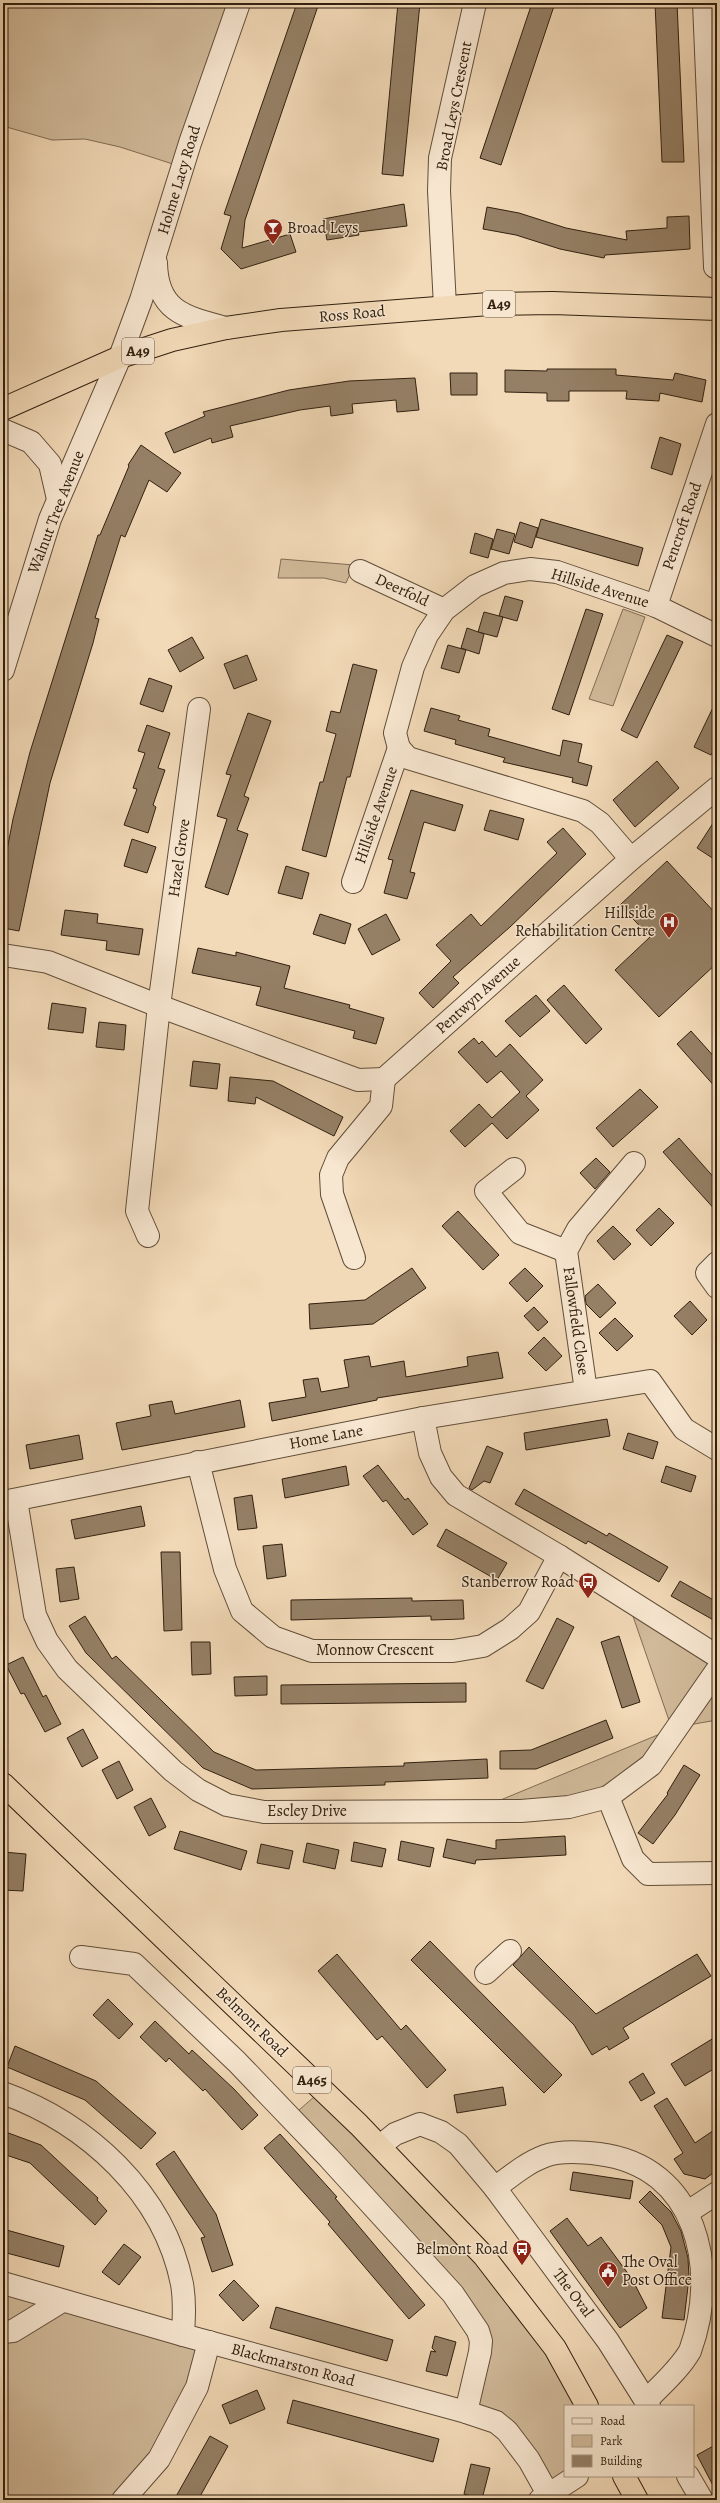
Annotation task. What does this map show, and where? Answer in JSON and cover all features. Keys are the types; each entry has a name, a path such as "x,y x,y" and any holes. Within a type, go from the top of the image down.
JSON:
{"highway":[{"name":"Ross Road","path":"3,409 120,357 172,340 226,328 280,320 445,306 553,303 717,310"},
{"name":"Belmont Road","path":"3,1784 380,2146 484,2256 514,2292 555,2348 586,2405"},
{"path":"624,2477 636,2500"}],"street":[{"name":"Holme Lacy Road","path":"120,357 155,256 190,143 238,3"},
{"name":"Broad Leys Crescent","path":"445,306 439,191 440,158 475,3"},
{"path":"704,3 715,267"},
{"path":"155,256 156,283 162,295 171,306 195,319 226,328"},
{"name":"Walnut Tree Avenue","path":"3,670 50,519 120,357"},
{"name":"Pencroft Road","path":"656,606 717,424"},
{"path":"3,430 31,442 50,464 58,499"},
{"name":"Hillside Avenue","path":"631,859 600,823 583,811 408,758 399,748 395,733 413,668 427,635 444,610 475,586 504,573 530,569 557,572 656,606 717,636"},
{"name":"Deerfold","path":"360,571 444,610"},
{"name":"Hazel Grove","path":"148,1236 137,1211 159,1006 199,709"},
{"name":"Hillside Avenue","path":"353,882 399,748"},
{"name":"Pentwyn Avenue","path":"384,1079 631,859 717,788"},
{"path":"3,955 48,962 159,1006 358,1080 384,1079 381,1106 338,1158 331,1175 332,1194 354,1258"},
{"name":"Fallowfield Close","path":"586,1391 566,1251 578,1229 634,1163"},
{"name":"Fallowfield Close","path":"514,1169 486,1191 520,1232 566,1251"},
{"name":"Home Lane","path":"9,1501 423,1418 650,1381 684,1429 717,1449"},
{"path":"423,1418 430,1453 441,1477 456,1495 559,1556 717,1656"},
{"name":"Monnow Crescent","path":"198,1462 225,1569 242,1611 273,1637 312,1652 453,1651 483,1646 510,1629 529,1612 559,1556"},
{"name":"Escley Drive","path":"9,1501 35,1615 47,1641 67,1669 173,1771 198,1790 226,1805 264,1812 521,1811 569,1807 608,1797 651,1765 717,1670"},
{"path":"608,1797 633,1859 648,1874 717,1873"},
{"path":"486,1973 510,1951"},
{"path":"81,1957 134,1964 237,2062 329,2158 453,2294 478,2331 481,2341 466,2412"},
{"path":"3,2093 35,2105 79,2131 105,2153 133,2184 166,2234 177,2263 185,2307 183,2335"},
{"name":"The Oval","path":"380,2146 394,2134 420,2124 441,2132 458,2144 495,2188 608,2341 648,2403 690,2351 700,2330 714,2292 707,2244 685,2200 671,2185 652,2171 628,2160 588,2153 547,2156 526,2165 495,2188"},
{"path":"691,2210 717,2193"},
{"name":"Blackmarston Road","path":"3,2283 183,2335 466,2412 496,2422 507,2431 529,2460 544,2497"},
{"path":"3,2332 13,2331 62,2301"},
{"path":"123,2500 159,2459 197,2386 209,2342"},
{"path":"544,2497 575,2477"},
{"path":"689,2477 702,2500"}],"green space":[{"path":"3,3 239,3 182,167 120,147 85,139 52,140 3,126"},
{"path":"281,559 354,565 346,583 324,578 278,578"},
{"path":"623,609 645,617 613,706 589,699"},
{"path":"627,1599 717,1656 717,1720 677,1727 608,1797 474,1811 672,1729"},
{"path":"322,2090 484,2256 586,2405 564,2405 564,2477 548,2494 529,2460 466,2412 481,2341 291,2117"},
{"path":"3,2282 209,2342 180,2418 123,2500 3,2500"}],"building":[{"path":"297,3 319,3 245,220 242,248 290,234 296,252 241,269 221,249 231,216 224,214"},
{"path":"398,3 420,3 403,176 382,174"},
{"path":"532,3 555,3 501,165 480,158"},
{"path":"655,3 677,3 684,162 662,162"},
{"path":"404,204 407,226 358,232 359,235 327,240 323,219"},
{"path":"487,207 519,213 566,228 627,240 626,231 667,228 667,217 689,216 690,249 605,255 604,258 560,249 516,235 483,229"},
{"path":"547,369 616,369 616,375 673,380 675,373 706,380 702,402 660,393 659,401 626,399 627,391 569,391 569,401 547,401 547,393 505,392 505,370 547,371"},
{"path":"450,373 477,373 477,395 451,395"},
{"path":"415,378 419,410 397,412 396,400 352,404 353,413 331,416 330,406 300,410 230,426 233,437 212,443 211,438 174,453 165,433 205,416 203,412 289,390 349,381"},
{"path":"660,437 681,444 672,475 651,468"},
{"path":"141,445 181,473 167,492 149,480 125,537 121,535 95,618 99,619 93,643 50,783 19,931 3,928 3,871 13,819 30,752 98,535 100,535 129,466 128,465"},
{"path":"541,519 643,548 638,566 536,537"},
{"path":"520,522 538,528 532,548 514,542"},
{"path":"497,529 515,534 509,554 491,549"},
{"path":"475,533 493,539 488,558 470,553"},
{"path":"505,596 523,601 517,621 499,616"},
{"path":"586,609 603,614 569,715 552,709"},
{"path":"484,612 503,617 497,637 478,632"},
{"path":"467,628 484,634 479,654 461,648"},
{"path":"667,635 683,642 637,738 621,730"},
{"path":"192,637 204,658 180,672 168,650"},
{"path":"448,645 466,650 459,673 441,668"},
{"path":"247,655 257,680 234,689 224,664"},
{"path":"353,664 377,670 350,777 347,777 326,857 302,850 320,782 323,782 336,734 326,731 331,711 340,713"},
{"path":"149,678 172,686 163,712 140,704"},
{"path":"717,699 717,744 711,755 694,747"},
{"path":"431,708 460,716 458,720 490,729 488,736 560,756 563,740 582,744 578,762 592,766 587,786 572,782 573,778 503,762 505,758 455,744 456,740 424,731"},
{"path":"248,713 271,721 244,796 249,798 237,830 248,834 228,895 205,887 227,819 217,816 231,775 226,774"},
{"path":"147,725 170,733 158,768 165,770 153,805 156,807 148,833 124,825 137,789 133,788 145,753 138,751"},
{"path":"657,761 679,788 635,827 613,800"},
{"path":"411,790 463,805 455,831 424,822 410,872 415,873 407,899 384,893 393,860 388,859"},
{"path":"490,810 524,819 518,840 484,830"},
{"path":"717,817 717,861 697,848"},
{"path":"563,828 586,854 510,927 453,977 459,983 433,1008 419,993 451,961 436,945 471,914 481,926 557,853 547,842"},
{"path":"132,839 156,847 147,873 124,866"},
{"name":"Hillside Rehabilitation Centre","path":"667,861 717,915 717,963 659,1017 615,970 650,937 620,905"},
{"path":"286,866 309,873 302,899 278,893"},
{"path":"65,910 98,914 97,923 143,929 139,955 106,950 107,941 61,935"},
{"path":"320,914 351,924 345,944 313,934"},
{"path":"386,914 400,940 372,955 358,929"},
{"path":"198,948 236,956 236,952 290,966 284,988 350,1005 349,1008 384,1018 376,1044 353,1038 355,1031 256,1005 261,987 192,973"},
{"path":"564,985 602,1029 586,1044 547,1000"},
{"path":"536,995 550,1011 520,1037 505,1021"},
{"path":"52,1003 86,1008 83,1033 48,1029"},
{"path":"99,1022 126,1025 124,1050 96,1047"},
{"path":"691,1031 717,1060 717,1089 677,1044"},
{"path":"474,1038 479,1044 482,1041 496,1057 510,1044 543,1080 526,1096 539,1110 507,1139 492,1123 465,1147 450,1131 479,1104 492,1118 520,1092 501,1071 487,1083 458,1052"},
{"path":"193,1061 220,1064 217,1089 190,1086"},
{"path":"230,1077 273,1081 343,1117 334,1136 256,1097 255,1104 228,1101"},
{"path":"640,1089 658,1107 613,1147 596,1128"},
{"path":"679,1138 717,1181 717,1212 663,1152"},
{"path":"596,1158 610,1172 595,1189 580,1173"},
{"path":"659,1208 674,1223 651,1246 636,1230"},
{"path":"458,1211 499,1255 483,1270 442,1226"},
{"path":"613,1226 631,1244 614,1260 597,1241"},
{"path":"412,1268 426,1288 373,1324 310,1329 309,1304 365,1300"},
{"path":"525,1268 543,1286 527,1302 509,1283"},
{"path":"598,1284 616,1303 600,1318 586,1304 585,1296"},
{"path":"690,1301 707,1320 692,1335 674,1316"},
{"path":"534,1307 548,1322 538,1331 524,1316"},
{"path":"615,1318 633,1336 617,1351 599,1333"},
{"path":"544,1337 562,1356 546,1371 528,1353"},
{"path":"498,1352 503,1378 377,1398 377,1400 272,1421 269,1403 306,1397 303,1380 318,1378 321,1392 349,1387 344,1360 369,1356 371,1367 404,1361 406,1377 468,1366 467,1357"},
{"path":"240,1400 245,1427 122,1450 116,1423 151,1416 149,1405 172,1401 175,1414"},
{"path":"607,1419 610,1436 526,1450 524,1433"},
{"path":"628,1433 658,1442 653,1459 623,1449"},
{"path":"79,1435 83,1459 30,1469 26,1445"},
{"path":"487,1446 503,1453 490,1483 484,1481 472,1490 469,1488"},
{"path":"378,1465 405,1500 408,1498 428,1524 413,1535 386,1500 383,1502 363,1476"},
{"path":"346,1466 349,1485 285,1498 282,1479"},
{"path":"666,1466 696,1476 691,1492 661,1482"},
{"path":"524,1489 607,1536 609,1533 668,1567 659,1582 588,1541 586,1544 515,1504"},
{"path":"252,1495 257,1528 238,1530 234,1498"},
{"path":"141,1506 145,1526 75,1539 71,1520"},
{"path":"446,1529 507,1563 497,1580 437,1546"},
{"path":"282,1544 286,1576 267,1579 263,1546"},
{"path":"161,1552 180,1552 182,1630 164,1631"},
{"path":"74,1567 79,1599 60,1602 56,1569"},
{"path":"680,1581 717,1602 717,1622 671,1596"},
{"path":"412,1598 412,1601 463,1600 464,1619 431,1620 431,1616 291,1620 291,1600"},
{"path":"85,1616 112,1659 116,1656 214,1752 256,1770 404,1766 404,1763 487,1759 488,1778 385,1782 385,1785 252,1789 203,1768 86,1653 69,1626"},
{"path":"557,1618 574,1627 543,1689 526,1681"},
{"path":"619,1636 640,1702 622,1708 601,1642"},
{"path":"191,1642 210,1642 211,1674 192,1675"},
{"path":"23,1657 43,1697 46,1695 61,1724 45,1732 24,1693 21,1694 6,1665"},
{"path":"267,1676 267,1695 235,1696 234,1677"},
{"path":"466,1683 466,1702 281,1704 281,1685"},
{"path":"606,1720 613,1738 536,1769 500,1769 500,1751 531,1750"},
{"path":"83,1729 98,1758 82,1767 67,1738"},
{"path":"119,1761 133,1790 117,1799 102,1770"},
{"path":"684,1765 700,1775 675,1815 653,1844 638,1833 668,1794 667,1793"},
{"path":"151,1798 166,1827 149,1836 134,1807"},
{"path":"180,1831 247,1851 241,1870 174,1849"},
{"path":"565,1836 566,1855 476,1860 475,1864 443,1857 447,1839 496,1849 496,1840"},
{"path":"401,1841 434,1848 430,1867 398,1860"},
{"path":"354,1842 386,1849 382,1867 351,1861"},
{"path":"307,1843 339,1850 335,1869 303,1862"},
{"path":"261,1844 293,1851 289,1869 257,1863"},
{"path":"3,1852 26,1854 23,1891 3,1890"},
{"path":"430,1941 562,2075 544,2093 411,1960"},
{"path":"529,1947 596,2014 697,1954 711,1976 623,2028 629,2038 609,2050 607,2046 592,2055 574,2025 513,1965"},
{"path":"337,1954 401,2030 406,2025 446,2070 427,2088 382,2036 377,2040 318,1971"},
{"path":"108,1999 133,2024 119,2039 93,2015"},
{"path":"155,2021 189,2054 192,2050 234,2089 258,2115 242,2130 205,2089 203,2091 169,2058 166,2062 140,2037"},
{"path":"717,2036 717,2067 685,2086 671,2064"},
{"path":"15,2046 96,2081 156,2133 141,2149 85,2100 7,2067"},
{"path":"643,2073 655,2093 641,2101 629,2082"},
{"path":"503,2087 506,2105 457,2113 454,2095"},
{"path":"667,2098 695,2143 717,2128 717,2170 705,2179 684,2174 674,2159 683,2153 654,2106"},
{"path":"3,2131 41,2145 98,2198 97,2200 107,2211 95,2225 30,2163 3,2154"},
{"path":"280,2134 337,2197 335,2198 425,2305 409,2319 328,2224 330,2222 264,2148"},
{"path":"174,2151 216,2214 233,2265 212,2272 201,2238 205,2237 156,2164"},
{"path":"573,2172 633,2181 630,2199 570,2190"},
{"path":"650,2191 671,2212 681,2231 688,2258 689,2278 684,2320 662,2318 671,2247 662,2225 639,2202"},
{"path":"567,2218 588,2246 601,2237 632,2279 647,2308 620,2328 550,2231"},
{"path":"3,2229 64,2246 59,2267 3,2252"},
{"path":"124,2244 141,2257 119,2285 102,2272"},
{"path":"234,2280 259,2306 243,2321 219,2295"},
{"path":"276,2307 393,2340 387,2361 270,2328"},
{"path":"435,2336 456,2342 447,2376 426,2371 431,2351 436,2352 432,2348"},
{"path":"257,2390 265,2409 230,2424 222,2405"},
{"path":"293,2400 439,2439 433,2462 287,2423"},
{"path":"210,2436 228,2446 198,2500 174,2500"},
{"path":"717,2444 717,2493 697,2455"},
{"path":"471,2464 490,2468 482,2499 464,2494"}],"place":[{"name":"Broad Leys","path":"273,245"},
{"name":"Hillside Rehabilitation Centre","path":"669,939"},
{"name":"Stanberrow Road","path":"588,1599"},
{"name":"Belmont Road","path":"522,2266"},
{"name":"The Oval Post Office","path":"608,2288"}]}
